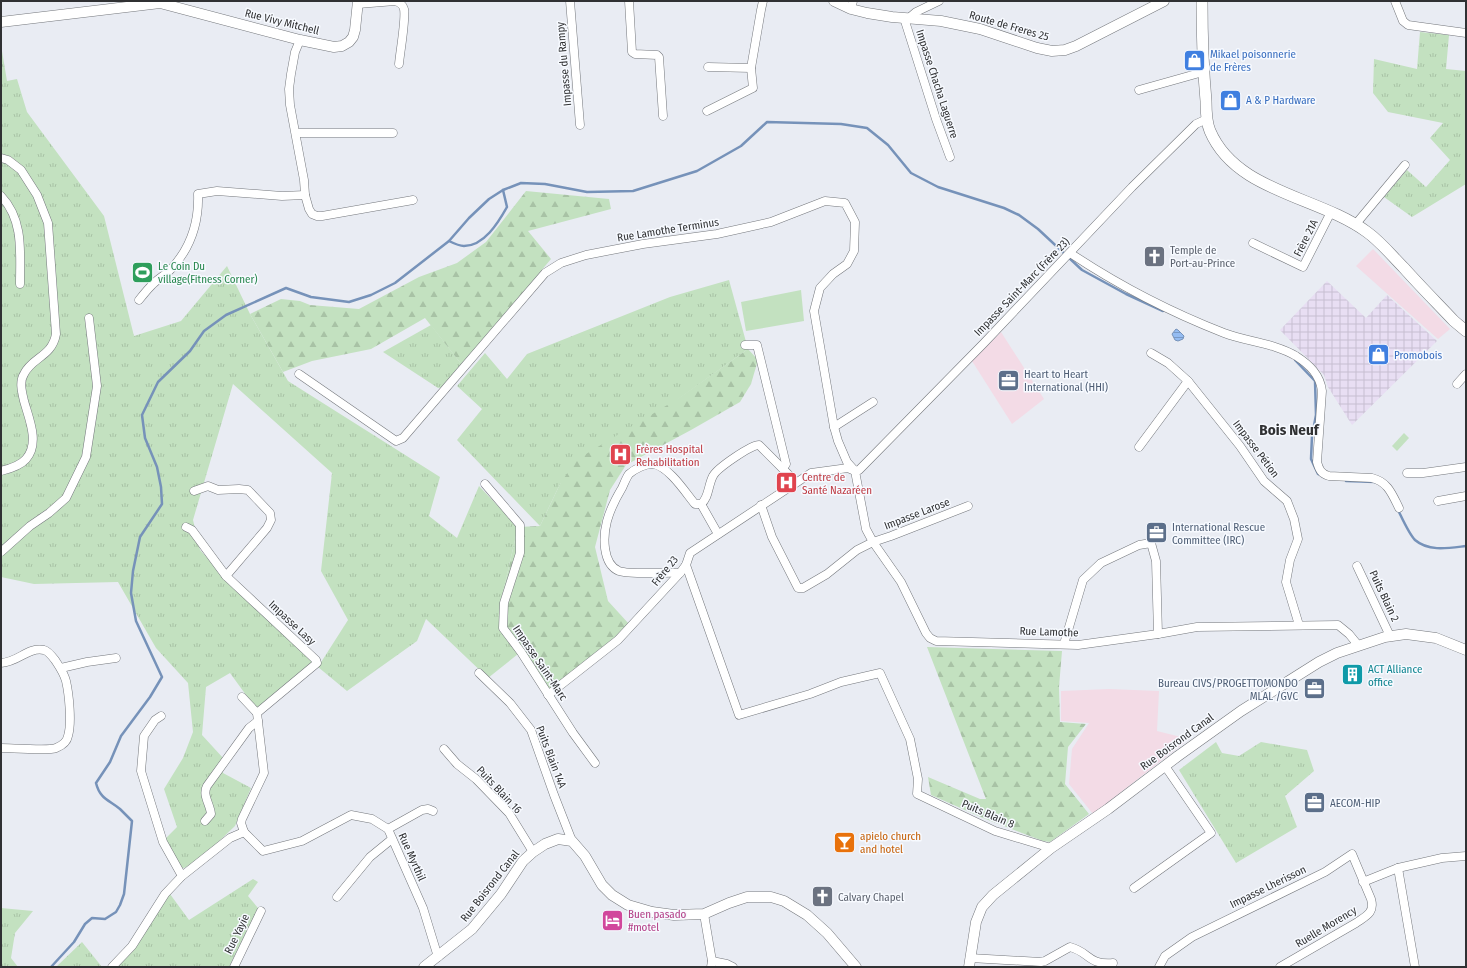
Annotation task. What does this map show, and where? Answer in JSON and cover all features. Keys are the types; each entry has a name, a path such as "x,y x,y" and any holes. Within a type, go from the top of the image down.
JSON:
{"main road":[{"path":"1202,1 1203,72 1207,119 1209,129 1215,142 1225,156 1256,179 1291,196 1331,212 1366,231 1380,243 1466,332"}],"street":[{"name":"Impasse du Rampy","path":"570,1 580,125"},
{"path":"629,1 632,52 635,54 657,55 659,57 663,116"},
{"path":"707,111 752,89 751,68 763,1"},
{"name":"Route de Freres 25","path":"834,1 852,5 892,18 940,21 980,29 1037,48 1052,51 1065,50 1081,44 1164,1"},
{"path":"907,18 939,1"},
{"path":"1395,1 1402,21 1408,25 1466,33"},
{"path":"358,2 399,2 402,5 404,9 399,64"},
{"name":"Rue Vivy Mitchell","path":"1,22 160,3 300,40 334,47 342,46 349,42 353,37 358,2"},
{"name":"Impasse Chacha Laguerre","path":"907,18 936,119 950,157"},
{"path":"300,40 296,52 289,89 290,105 304,180 305,195 312,214 322,216 413,200"},
{"path":"708,67 751,68"},
{"path":"1138,90 1203,72"},
{"name":"Impasse Saint-Marc (Frère 23)","path":"855,471 859,470 1070,253 1132,187 1196,124 1207,119"},
{"path":"296,133 393,133"},
{"path":"1,158 8,160 20,170 37,195 48,224 56,334 52,348 24,374 21,389 33,435 31,450 25,460 13,467 1,471"},
{"path":"1355,225 1405,165"},
{"path":"139,300 151,286 172,268 182,255 197,221 198,194 217,191 282,196 305,195"},
{"path":"1,196 14,215 20,234 20,284"},
{"name":"Rue Lamothe Terminus","path":"299,374 396,441 400,440 545,274 561,263 586,255 644,244 717,234 771,222 825,201 845,203 854,222 854,251 847,264 833,274 820,288 814,311 834,427 847,462 855,471"},
{"name":"Frère 21A","path":"1253,243 1303,267 1331,212"},
{"path":"1070,253 1103,275 1156,303 1224,332 1286,350 1309,366 1317,375 1321,387 1318,467 1324,475 1372,478 1379,480 1388,487 1399,508"},
{"path":"1,552 30,526 49,513 66,498 86,457 97,386 89,318"},
{"path":"745,345 757,345 786,464 783,468"},
{"name":"Impasse Pétion","path":"1151,353 1168,363 1188,381 1240,446 1264,481 1287,502 1294,519 1298,539 1290,560 1286,582 1299,625"},
{"path":"1456,384 1466,374"},
{"path":"1139,447 1188,381"},
{"path":"834,427 873,402"},
{"path":"701,504 704,501 713,475 755,445 759,445 796,482"},
{"path":"680,572 631,572 619,570 612,566 606,556 604,542 607,522 618,493 629,475 641,466 653,464 666,470 695,504 701,504"},
{"path":"1406,473 1423,473 1466,467"},
{"name":"Frère 23","path":"548,695 618,640 686,565 690,553 811,473 848,468 855,471"},
{"name":"Rue Lamothe","path":"855,471 866,529 872,542 901,582 926,633 930,638 936,640 1078,645 1197,627 1338,625 1349,634 1358,645"},
{"name":"Impasse Saint-Marc","path":"485,484 520,524 520,553 504,603 503,628 521,652 572,733 595,763"},
{"path":"186,527 192,530 226,576 267,528 272,516 248,490 239,488 218,490 208,486 194,491"},
{"path":"1438,501 1466,496"},
{"path":"701,504 718,534"},
{"name":"Impasse Larose","path":"761,505 772,537 798,588 803,588 827,574 857,550 872,542 968,506"},
{"path":"1064,644 1084,580 1101,563 1139,545 1151,543 1156,561 1158,634"},
{"name":"Puits Blain 8","path":"686,565 739,716 810,694 841,682 880,673 910,739 918,779 917,794 995,831 1051,848"},
{"name":"Puits Blain 2","path":"1357,566 1390,636"},
{"name":"Impasse Lasy","path":"226,576 316,660 317,663 257,717"},
{"name":"Rue Boisrond Canal","path":"969,963 976,922 982,907 993,895 1051,848 1108,809 1241,711 1319,662 1337,653 1384,636 1406,634 1436,638 1466,650"},
{"path":"1,663 16,659 30,650 45,650 61,668 66,680 70,712 66,742 55,749 1,748"},
{"path":"61,668 87,662 116,658"},
{"name":"Puits Blain 14A","path":"479,673 510,703 531,730 572,841"},
{"path":"112,967 132,946 165,894 182,876 230,838 244,832 241,823 242,819 264,773 257,717 242,697"},
{"path":"161,716 155,720 144,736 141,770 163,842 182,876"},
{"path":"205,821 211,814 205,795 207,786 257,717"},
{"name":"Puits Blain 16","path":"444,749 457,764 476,779 509,813 533,852"},
{"path":"1134,888 1211,833 1165,766"},
{"path":"388,829 422,810 428,809 433,811"},
{"name":"Rue Myrthil","path":"244,832 263,851 302,841 351,815 372,818 388,829 422,908 438,957"},
{"path":"337,897 370,858 392,839"},
{"name":"Rue Boisrond Canal","path":"424,967 472,929 501,894 523,862 533,852 544,844 558,839 572,841"},
{"path":"572,841 585,856 602,885 612,895 628,905 652,912 674,915 704,914 747,897 771,897 784,901 807,915 826,933 856,967"},
{"name":"Ruelle Morency","path":"1280,967 1367,916 1373,906 1352,854"},
{"name":"Impasse Lherisson","path":"1159,967 1165,956 1192,937 1325,872 1352,854"},
{"path":"1363,882 1398,868 1442,858 1466,856"},
{"path":"1398,868 1415,967"},
{"name":"Rue Yayie","path":"234,967 261,911"},
{"path":"704,914 712,964 727,964 733,967"},
{"path":"969,963 1045,962 1070,947 1096,962 1102,964 1113,963"}],"shaded area":[{"path":"1373,249 1450,329 1438,339 1356,266"},
{"path":"1327,281 1366,318 1387,295 1437,341 1352,425 1328,387 1324,375 1280,330"},
{"name":"Heart to Heart International (HHI)","path":"1001,332 1044,399 1012,424 972,361"},
{"path":"1109,689 1159,691 1157,731 1189,739 1093,814 1069,784 1072,749 1089,723 1061,721 1061,691"}],"green space":[{"path":"1420,32 1449,35 1446,69 1466,71 1466,184 1412,217 1384,197 1407,170 1426,187 1450,160 1430,138 1443,123 1388,112 1373,93 1374,59 1417,69"},
{"path":"1,45 7,81 17,79 27,112 104,216 134,336 181,321 227,266 250,314 288,381 440,477 429,516 457,538 479,486 518,527 500,605 518,654 488,678 426,619 417,641 347,691 318,667 348,620 321,571 332,473 233,384 193,520 200,550 245,598 312,662 257,710 230,673 206,687 202,735 224,759 223,773 251,788 235,826 196,863 181,869 165,839 177,827 164,789 183,758 193,732 188,683 156,648 118,582 34,584 1,577"},
{"path":"526,191 609,199 611,209 528,231 551,259 462,365 425,318 371,349 312,361 283,372 250,314 281,299 300,301 310,305 359,309 419,277 457,263 486,242"},
{"path":"729,280 748,349 560,484 540,526 457,440 482,409 457,386 485,353 507,379 527,354 670,297"},
{"path":"801,290 804,321 746,331 741,302"},
{"path":"431,325 462,365 445,387 438,388 383,352"},
{"path":"748,349 758,360 751,384 740,402 626,465 610,490 595,547 608,601 629,624 548,691 500,627 500,605 518,527 540,526 560,484 576,460 679,398"},
{"path":"1404,433 1409,438 1397,451 1392,446"},
{"path":"927,647 1062,651 1059,687 1060,722 1086,724 1068,747 1065,784 1089,814 1050,842 1043,841 983,818 931,795 928,777 980,799 986,799"},
{"path":"1216,742 1222,753 1239,756 1261,742 1307,750 1314,771 1285,796 1297,827 1236,863 1179,770"},
{"path":"253,879 258,882 248,896 258,908 229,967 117,967 170,894 189,920"},
{"path":"1,908 33,911 15,933 11,958 18,967 1,967"},
{"path":"82,942 102,967 56,967"}],"water":[{"path":"1176,329 1184,336 1183,339 1178,341 1175,340 1172,334"}],"waterway":[{"path":"51,967 74,942 85,924 92,918 105,919 116,912 120,905 124,894 132,821 120,809 102,796 96,783 110,762 121,736 150,697 162,677 136,621 131,593 133,571 140,537 162,504 161,487 157,467 145,438 142,415 158,382 190,351 204,331 226,315 286,288 311,297 349,302 371,295 395,283 449,241 469,218 489,199 503,190 521,183 545,184 587,192 633,191 697,171 741,146 767,122 841,124 867,128 888,145 911,173 938,187 1004,208 1019,215 1038,229 1082,270 1126,294 1163,311"},
{"path":"449,241 464,246 471,245 484,238 495,226 507,207 503,190"},
{"path":"1295,360 1315,381 1316,415 1312,436 1311,459 1318,474 1322,476"},
{"path":"1346,481 1375,482"},
{"path":"1398,510 1410,534 1421,544 1433,548 1453,548 1466,546"}],"place":[{"name":"Mikael poisonnerie de Frères","path":"1195,60"},
{"name":"A & P Hardware","path":"1231,100"},
{"name":"Temple de Port-au-Prince","path":"1154,256"},
{"name":"Le Coin Du village(Fitness Corner)","path":"143,272"},
{"name":"Promobois","path":"1379,355"},
{"name":"Heart to Heart International (HHI)","path":"1008,380"},
{"name":"Frères Hospital Rehabilitation","path":"620,455"},
{"name":"Centre de Santé Nazaréen","path":"787,483"},
{"name":"International Rescue Committee (IRC)","path":"1157,533"},
{"name":"ACT Alliance office","path":"1353,675"},
{"name":"Bureau CIVS/PROGETTOMONDO MLAL /GVC","path":"1314,689"},
{"name":"AECOM-HIP","path":"1314,803"},
{"name":"apielo church and hotel","path":"845,842"},
{"name":"Calvary Chapel","path":"823,897"},
{"name":"Buen pasado #motel","path":"613,920"}],"district":[{"name":"Bois Neuf","path":"1289,430"}]}
